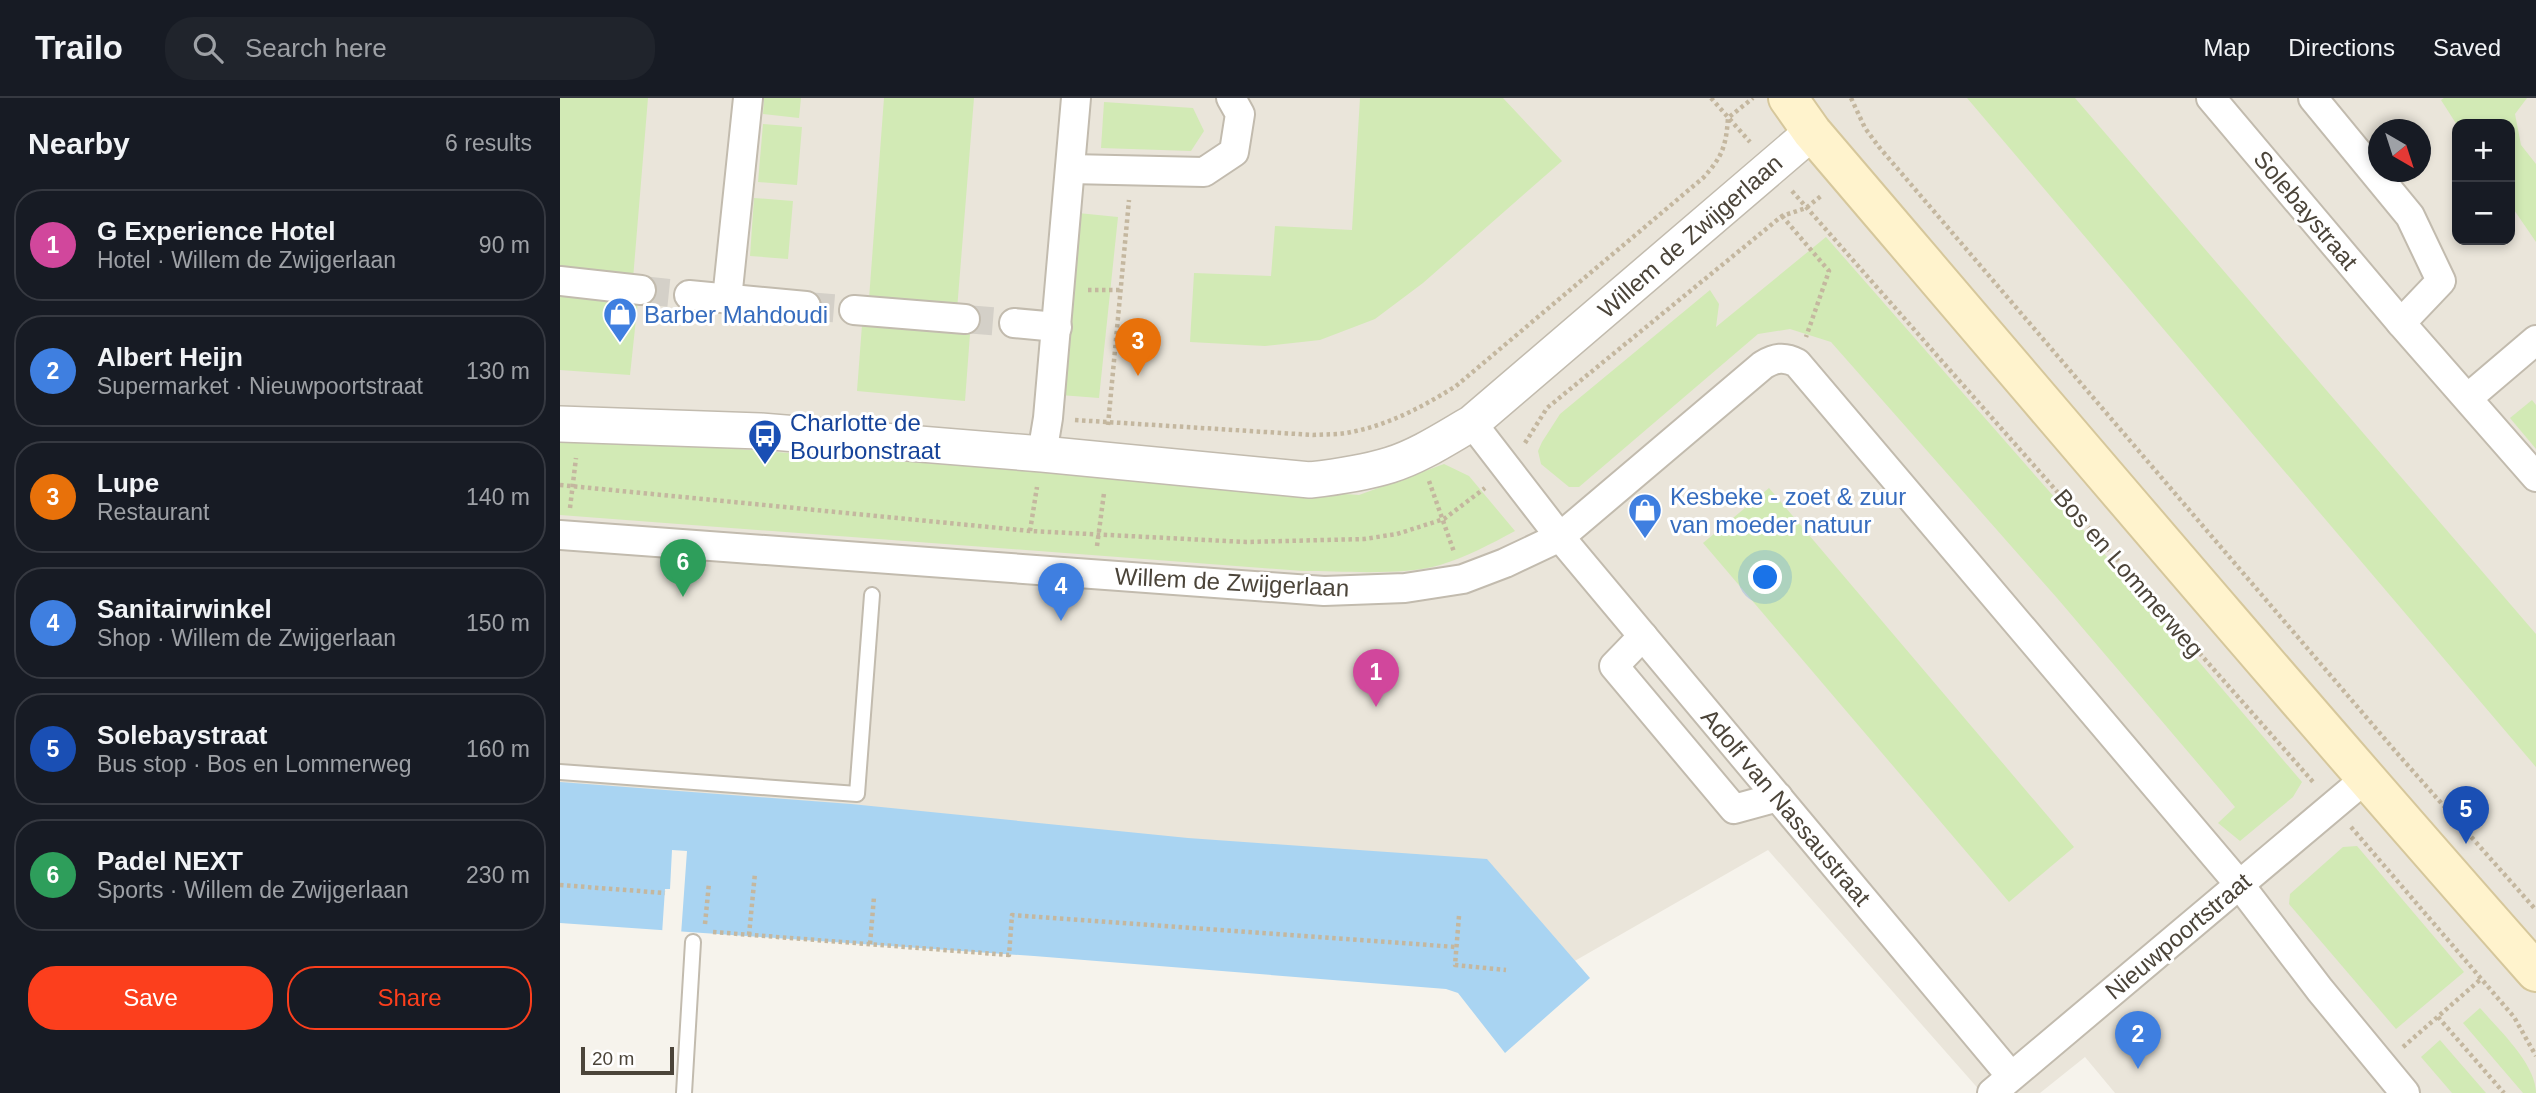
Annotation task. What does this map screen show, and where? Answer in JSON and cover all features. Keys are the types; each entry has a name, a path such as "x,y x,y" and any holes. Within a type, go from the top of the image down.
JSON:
{"main road":[{"name":"Bos en Lommerweg","path":"1788,98 1812,132 2365,779 2536,972"}],"street":[{"path":"727,299 748,98"},
{"path":"1042,454 1057,327 1076,98"},
{"path":"1070,169 1203,173 1234,152 1240,114 1231,98"},
{"name":"Solebaystraat","path":"2211,98 2536,477"},
{"path":"2313,98 2410,216 2441,281 2402,323"},
{"name":"Willem de Zwijgerlaan","path":"570,425 760,431 1042,454 1310,480 1350,475 1392,465 1472,423 1812,132"},
{"path":"560,281 640,290"},
{"path":"689,295 806,306"},
{"path":"853,310 965,319"},
{"path":"1014,323 1057,327"},
{"path":"2469,397 2536,340"},
{"name":"Willem de Zwijgerlaan","path":"563,535 1324,591 1405,588 1462,579 1505,563 1560,537 1763,365 1775,359 1789,358 1797,363"},
{"path":"1797,363 2239,884 2320,990 2405,1093"},
{"path":"1472,423 1560,537"},
{"name":"Adolf van Nassaustraat","path":"1560,537 1778,797 2002,1085"},
{"path":"1643,636 1614,666 1734,809 1778,797"},
{"name":"Nieuwpoortstraat","path":"2002,1085 2365,779"}],"lane":[{"path":"560,772 857,794 872,595"},
{"path":"684,1093 693,942"}],"path":[{"name":"Bos en Lommerweg","path":"1711,98 2334,807 2514,1017 2536,1056"},
{"path":"1048,418 1313,435 1351,432 1403,416 1456,386 1703,178 1718,162 1724,149 1728,118 1754,98"},
{"path":"1851,98 1865,128 1879,147 2396,752 2536,910"},
{"path":"1095,574 1108,461 1131,171"},
{"path":"1797,363 1829,271 1782,216 1806,208"},
{"path":"563,535 570,425"},
{"path":"1419,453 1444,519 1462,579"},
{"path":"1030,531 1042,454"},
{"path":"749,935 755,873"},
{"path":"709,883 705,932 1009,955 1012,915 1456,947"},
{"path":"560,885 665,893"},
{"path":"870,944 874,897"},
{"path":"1459,916 1455,965 1506,970"},
{"path":"2383,1064 2482,979"},
{"path":"2438,1017 2504,1093"}],"shaded area":[{"path":"560,98 2536,98 2536,1093 2115,1093 2085,1057 2040,1093 1982,1093 1768,850 1552,974 560,804"}],"green space":[{"path":"560,98 648,98 633,279 560,272"},
{"path":"764,98 801,98 799,118 763,114"},
{"path":"884,98 974,98 957,310 869,299"},
{"path":"1360,98 1503,98 1562,161 1423,283 1375,319 1320,340 1265,346 1190,342 1194,273 1271,276 1275,226 1352,230"},
{"path":"1967,98 2075,98 2536,634 2536,767"},
{"path":"2527,98 2515,114 2521,145 2536,164 2536,242 2515,211 2515,119 2453,119 2441,100"},
{"path":"1104,102 1193,108 1204,131 1191,151 1101,148"},
{"path":"763,124 802,127 797,185 758,182"},
{"path":"754,198 793,201 788,259 750,256"},
{"path":"1078,213 1118,217 1099,398 1060,395"},
{"path":"1826,237 2302,782 2293,797 2240,841 2218,823 2235,807 2057,598 1831,342 1790,329 1758,334 1579,487 1569,487 1541,464 1538,451 1560,414 1710,290 1719,304 1716,327"},
{"path":"560,282 639,291 630,375 560,370"},
{"path":"862,325 970,334 965,401 857,391"},
{"path":"2532,400 2536,405 2536,449 2510,418"},
{"path":"560,436 1359,495 1444,464 1469,476 1515,531 1440,565 1409,571 1354,572 1303,571 560,515"},
{"path":"1769,488 2074,847 2009,902 1703,543"},
{"path":"2357,846 2464,972 2396,1029 2289,904 2290,894 2343,847"},
{"path":"2480,1008 2523,1059 2530,1071 2536,1093 2523,1093 2463,1023"},
{"path":"2440,1040 2486,1093 2452,1093 2421,1057"}],"water":[{"path":"560,782 851,804 1188,838 1487,859 1590,978 1505,1053 1458,993 1446,989 1034,956 560,923"}],"pier":[{"path":"672,850 687,851 681,935 662,934 665,889 670,889"}],"tunnel":[{"path":"641,290 689,295"},
{"path":"806,306 854,310"},
{"path":"965,319 1014,323"}],"place":[{"name":"Barber Mahdoudi","path":"620,344"},
{"name":"Lupe","path":"1138,376"},
{"name":"Charlotte de Bourbonstraat","path":"765,466"},
{"name":"Kesbeke - zoet & zuur van moeder natuur","path":"1645,540"},
{"name":"Padel NEXT","path":"683,597"},
{"name":"Sanitairwinkel","path":"1061,621"},
{"name":"G Experience Hotel","path":"1376,707"},
{"name":"Solebaystraat","path":"2466,844"},
{"name":"Albert Heijn","path":"2138,1069"}]}
